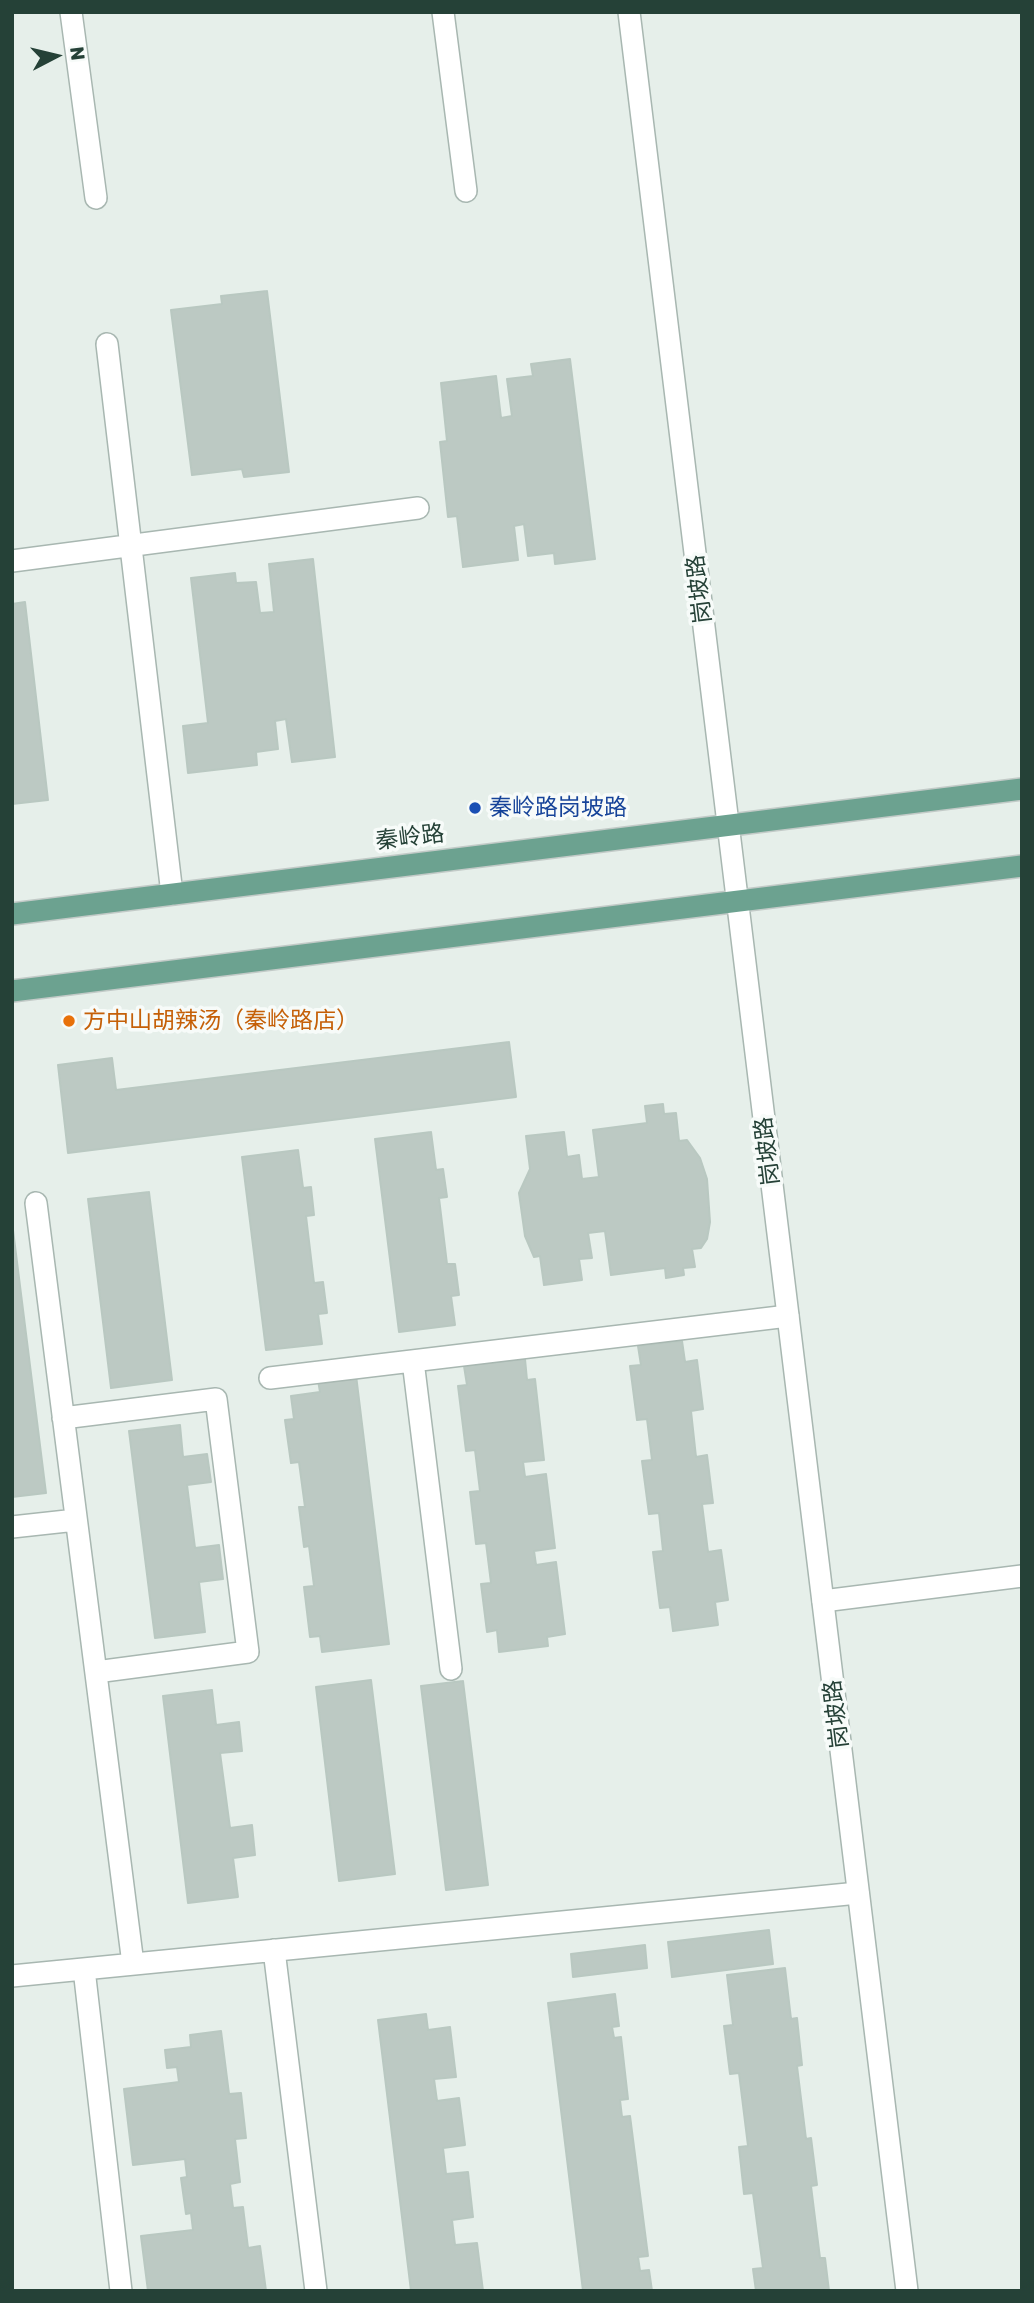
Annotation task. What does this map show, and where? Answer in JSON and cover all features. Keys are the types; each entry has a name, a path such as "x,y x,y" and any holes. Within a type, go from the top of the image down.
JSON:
{"main road":[{"name":"秦岭路","path":"12,914 1022,789"},
{"path":"12,991 1022,866"}],"street":[{"path":"71,12 96,198"},
{"path":"443,12 466,191"},
{"name":"岗坡路","path":"629,12 907,2291"},
{"path":"107,344 173,894"},
{"path":"12,561 418,508"},
{"path":"36,1203 133,1964"},
{"path":"270,1378 788,1316"},
{"path":"414,1361 451,1669"},
{"path":"63,1418 216,1399 248,1652 96,1672"},
{"path":"12,1527 76,1520"},
{"path":"823,1601 1022,1576"},
{"path":"12,1976 858,1893"},
{"path":"274,1950 316,2291"},
{"path":"84,1969 121,2291"}],"building":[{"path":"267,291 289,472 244,477 242,469 192,475 171,310 222,304 221,296"},
{"path":"570,359 595,559 555,564 554,553 528,556 524,524 514,526 518,560 463,567 457,516 448,517 440,442 447,441 441,383 496,376 501,418 512,416 507,379 533,376 531,364"},
{"path":"313,559 335,757 292,762 286,719 275,721 278,749 256,752 257,765 188,773 183,726 208,723 191,578 235,573 236,583 256,582 260,613 274,612 269,564"},
{"path":"25,602 48,800 12,804 12,604"},
{"path":"509,1042 516,1097 68,1153 58,1065 112,1058 116,1090"},
{"path":"663,1104 664,1114 676,1113 679,1141 687,1140 700,1158 707,1179 710,1222 707,1239 701,1248 692,1249 695,1267 683,1268 684,1275 666,1278 665,1268 611,1275 605,1231 588,1233 592,1258 579,1259 582,1280 544,1285 540,1256 534,1257 525,1236 519,1193 530,1169 526,1136 564,1132 567,1157 579,1155 582,1179 599,1177 593,1130 647,1123 645,1106"},
{"path":"431,1132 436,1170 443,1169 447,1197 439,1198 447,1264 455,1264 459,1295 451,1296 455,1325 399,1332 375,1139"},
{"path":"298,1150 303,1188 311,1187 314,1215 306,1216 314,1283 323,1282 327,1313 318,1314 322,1344 266,1350 242,1157"},
{"path":"149,1192 172,1380 111,1388 88,1199"},
{"path":"12,1222 46,1493 12,1497"},
{"path":"682,1341 685,1362 697,1360 703,1409 691,1411 696,1457 707,1455 713,1503 702,1504 708,1552 721,1550 728,1600 715,1602 718,1625 673,1631 670,1607 660,1608 653,1552 663,1551 659,1513 649,1514 642,1461 652,1460 647,1419 637,1420 630,1366 641,1365 638,1346"},
{"path":"525,1359 527,1380 535,1379 544,1460 523,1462 525,1477 546,1474 555,1548 534,1551 536,1565 556,1562 565,1634 547,1637 548,1646 499,1652 497,1630 487,1632 481,1584 491,1583 486,1543 476,1544 470,1492 480,1491 475,1450 466,1451 458,1386 467,1385 464,1366"},
{"path":"356,1375 389,1644 322,1652 320,1636 310,1637 304,1587 314,1586 309,1546 304,1547 299,1507 305,1507 299,1462 291,1463 285,1420 294,1419 291,1396 320,1392 318,1380"},
{"path":"180,1425 183,1457 207,1454 211,1482 187,1485 195,1548 219,1545 223,1579 199,1582 205,1632 155,1638 129,1431"},
{"path":"371,1680 395,1874 339,1881 316,1687"},
{"path":"463,1681 488,1885 446,1890 421,1686"},
{"path":"212,1690 216,1725 239,1722 242,1751 220,1753 230,1828 252,1825 255,1855 233,1858 238,1897 188,1903 163,1696"},
{"path":"769,1930 773,1964 672,1977 668,1942"},
{"path":"645,1945 647,1968 573,1977 571,1954"},
{"path":"785,1968 791,2019 797,2018 802,2065 797,2066 806,2139 811,2138 817,2185 811,2186 820,2258 825,2258 829,2291 756,2291 753,2269 763,2268 753,2193 744,2194 739,2147 748,2146 739,2073 730,2074 724,2026 733,2025 727,1975"},
{"path":"615,1994 619,2026 612,2027 614,2038 621,2037 628,2099 620,2100 622,2117 630,2116 648,2256 638,2257 640,2271 649,2270 652,2291 583,2291 548,2003"},
{"path":"426,2014 428,2030 450,2027 456,2077 434,2079 437,2101 459,2098 465,2145 443,2148 446,2174 468,2172 473,2217 452,2220 455,2245 477,2243 483,2291 411,2291 378,2020"},
{"path":"221,2031 229,2094 241,2093 246,2138 235,2139 240,2182 230,2184 233,2208 243,2207 248,2248 260,2246 266,2291 148,2291 141,2236 193,2230 191,2213 186,2214 181,2178 187,2177 185,2159 133,2165 124,2089 179,2082 177,2067 167,2068 165,2050 191,2047 190,2035"}],"place":[{"name":"秦岭路岗坡路","path":"475,808"},
{"name":"方中山胡辣汤（秦岭路店）","path":"69,1021"}]}
